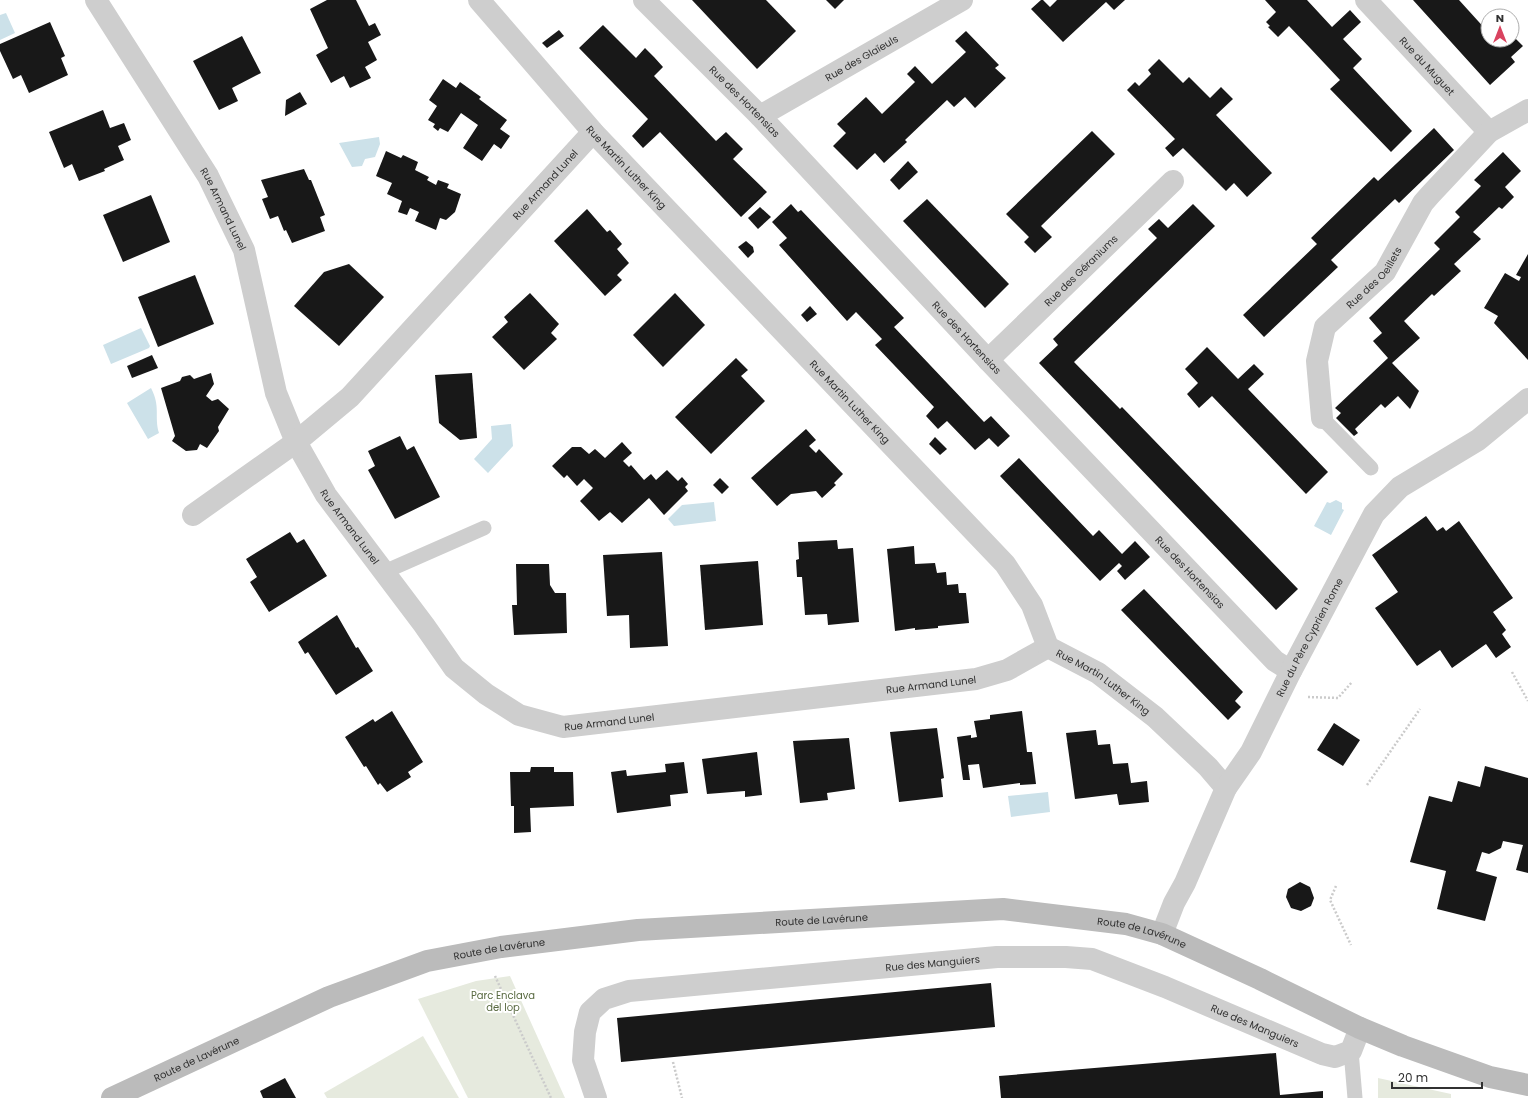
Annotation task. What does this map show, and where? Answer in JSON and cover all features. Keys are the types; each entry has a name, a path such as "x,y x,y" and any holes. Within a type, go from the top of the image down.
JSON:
{"street":[{"name":"Rue Armand Lunel","path":"96,0 208,176 244,250 276,393 296,442 326,495 424,625 454,668 486,694 519,715 563,727 976,679 1007,670 1048,647"},
{"name":"Rue Martin Luther King","path":"480,0 593,132 1005,564 1032,605 1048,647 1098,673 1154,717 1208,767 1226,788"},
{"name":"Rue des Hortensias","path":"644,0 760,116 988,360 1275,661 1287,680"},
{"name":"Rue des Glaïeuls","path":"760,116 962,0"},
{"name":"Rue du Muguet","path":"1366,0 1489,132"},
{"name":"Rue des Oeillets","path":"1322,418 1317,361 1325,327 1385,272 1423,203 1489,132 1528,110"},
{"name":"Rue Armand Lunel","path":"193,515 296,442 350,397 593,132"},
{"name":"Rue des Géraniums","path":"988,360 1173,181"},
{"name":"Rue du Père Cyprien Rome","path":"1162,934 1174,903 1186,882 1226,788 1251,752 1374,514 1400,487 1478,440 1528,398"},
{"name":"Route de Lavérune","path":"112,1098 329,997 427,961 501,947 638,930 1003,909 1126,924 1162,934 1260,979 1360,1028 1403,1046 1490,1077 1528,1085"},
{"name":"Rue des Manguiers","path":"596,1098 583,1060 583,1046 590,1012 604,999 629,991 997,957 1066,957 1092,959 1165,987 1322,1054 1335,1057 1351,1051"},
{"path":"1351,1051 1360,1028"}],"lane":[{"name":"Rue des Oeillets","path":"1322,418 1372,468"},
{"path":"384,572 484,528"},
{"path":"1351,1051 1355,1098"}],"path":[{"path":"1512,672 1528,701"},
{"path":"1287,680 1311,698 1338,698 1352,682"},
{"path":"1367,785 1420,709"},
{"path":"1336,886 1330,900 1351,945"},
{"path":"494,974 551,1098"},
{"path":"673,1062 682,1098"}],"green space":[{"name":"Parc Enclava del lop","path":"510,976 565,1098 468,1098 418,999 476,981"},
{"path":"423,1036 459,1098 327,1098 324,1093"},
{"path":"1378,1078 1451,1094 1451,1098 1378,1098"}],"water":[{"path":"6,13 15,33 0,40 0,15"},
{"path":"379,137 380,144 375,157 365,159 362,166 352,167 339,143"},
{"path":"141,328 150,346 149,348 111,364 103,345"},
{"path":"151,388 157,406 159,433 148,439 127,403"},
{"path":"511,424 513,446 488,473 474,459 492,439 491,426"},
{"path":"1336,500 1342,503 1342,509 1344,510 1331,535 1314,526 1327,502 1330,503"},
{"path":"714,502 716,521 674,526 668,519 682,505"},
{"path":"1048,792 1050,812 1011,817 1008,796"}],"building":[{"path":"327,0 356,0 369,26 375,23 381,35 368,42 377,60 365,67 371,78 350,88 344,76 331,83 316,55 328,48 310,9"},
{"path":"692,0 766,0 796,31 757,69"},
{"path":"826,0 844,0 835,9"},
{"path":"1043,0 1050,7 1057,0 1125,0 1114,10 1106,2 1063,42 1031,9"},
{"path":"1265,0 1307,0 1332,27 1350,10 1361,22 1343,39 1362,59 1353,68 1412,131 1391,152 1330,89 1340,80 1289,26 1278,37 1268,27 1270,26 1266,22 1276,12"},
{"path":"1413,0 1459,0 1480,23 1480,48 1520,48 1520,43 1523,46 1511,57 1515,62 1490,85"},
{"path":"50,22 65,56 61,58 68,75 29,93 21,75 13,79 0,51 0,44"},
{"path":"603,25 636,58 645,48 654,57 663,67 654,76 716,141 726,132 743,149 733,159 767,192 741,217 660,132 643,148 632,136 648,119 579,48"},
{"path":"559,30 564,36 547,48 542,43"},
{"path":"966,31 999,65 995,68 1006,78 975,108 965,97 954,107 947,100 905,140 907,142 884,163 875,153 857,170 833,146 846,133 837,124 866,97 882,114 915,82 907,74 915,66 932,84 966,52 955,41"},
{"path":"242,36 261,73 232,88 238,101 219,110 193,61"},
{"path":"1159,59 1183,83 1189,77 1210,98 1221,87 1233,99 1216,115 1272,173 1247,197 1234,183 1226,191 1183,148 1173,157 1165,148 1175,139 1127,90 1135,82 1139,86 1151,74 1148,70"},
{"path":"443,79 456,88 460,82 481,97 479,99 507,120 500,129 510,136 501,149 494,144 482,161 463,148 478,125 461,113 448,132 440,128 438,131 433,127 435,124 428,120 437,106 429,100"},
{"path":"300,92 307,104 285,116 286,100"},
{"path":"103,110 110,128 124,123 131,140 118,146 124,160 104,169 105,171 79,181 72,164 64,168 49,132"},
{"path":"1434,128 1454,150 1399,203 1395,199 1331,260 1338,267 1264,337 1243,315 1317,244 1311,238 1374,177 1378,181"},
{"path":"1092,131 1115,154 1041,226 1052,237 1035,253 1024,242 1029,237 1006,214"},
{"path":"386,151 401,158 403,155 418,162 415,170 429,177 427,180 436,185 438,180 449,184 447,188 461,194 455,212 446,220 440,218 436,230 415,221 419,212 410,208 407,215 398,212 402,201 387,194 392,183 376,176"},
{"path":"1503,152 1521,171 1505,187 1514,197 1502,209 1499,207 1473,232 1481,239 1454,264 1461,271 1434,296 1432,294 1404,321 1420,338 1392,363 1419,391 1410,409 1398,396 1385,408 1381,404 1355,429 1358,433 1354,436 1336,418 1341,413 1335,408 1388,358 1373,341 1382,333 1369,318 1440,249 1434,243 1460,217 1455,212 1481,186 1474,180"},
{"path":"908,161 918,172 899,190 890,180"},
{"path":"304,169 309,180 311,180 325,215 320,217 325,231 292,243 286,230 284,231 278,216 270,219 262,199 268,197 261,180"},
{"path":"151,195 170,242 123,262 103,215"},
{"path":"927,199 1009,284 985,308 903,221"},
{"path":"791,204 798,212 801,210 904,318 894,327 984,422 991,416 1010,436 998,447 989,438 975,450 947,421 938,429 926,416 934,407 875,345 882,339 856,312 847,321 779,245 787,238 772,222"},
{"path":"1193,204 1215,226 1074,362 1120,409 1122,407 1298,589 1276,610 1039,363 1058,345 1053,339 1157,238 1148,229 1159,219 1168,228"},
{"path":"760,207 771,217 758,229 748,218"},
{"path":"587,209 607,232 610,230 622,244 617,249 629,263 617,275 622,280 605,296 554,241"},
{"path":"746,241 753,247 754,252 748,258 738,247"},
{"path":"1528,254 1528,360 1494,323 1498,316 1484,308 1505,273 1519,281 1521,277 1516,275"},
{"path":"349,264 384,297 339,346 294,306 324,272"},
{"path":"195,275 214,324 158,347 138,297"},
{"path":"530,293 559,324 551,333 557,339 524,370 492,337 508,322 504,317"},
{"path":"675,293 705,325 663,367 633,335"},
{"path":"810,306 817,314 807,322 801,315"},
{"path":"1207,347 1238,379 1254,364 1264,374 1248,389 1328,472 1306,494 1212,396 1199,408 1187,394 1198,383 1185,369"},
{"path":"152,355 158,368 132,378 127,366"},
{"path":"736,358 748,370 741,376 765,401 711,454 675,417"},
{"path":"211,373 214,384 206,396 212,401 218,399 229,409 218,427 219,431 207,448 200,444 197,450 186,451 172,441 175,436 161,388 180,381 182,377 190,375 194,379"},
{"path":"472,373 477,438 460,440 439,423 435,375"},
{"path":"806,429 816,440 809,446 816,453 819,449 843,474 834,483 836,485 822,498 816,491 791,494 777,506 751,478"},
{"path":"400,436 407,450 414,446 440,497 395,519 368,470 375,466 368,451"},
{"path":"935,437 947,449 940,455 929,444"},
{"path":"622,442 632,453 623,461 629,467 631,465 644,480 651,474 656,480 667,470 678,481 682,477 688,484 685,487 688,491 664,515 649,498 622,523 610,512 599,521 580,501 593,488 584,479 577,486 567,475 564,478 552,466 572,447 581,447 589,454 595,449 605,458"},
{"path":"1019,458 1093,536 1099,530 1122,554 1135,541 1150,557 1125,580 1117,571 1122,566 1119,563 1100,581 1000,476"},
{"path":"720,478 729,487 722,494 713,485"},
{"path":"1426,516 1437,531 1443,527 1446,531 1459,521 1513,598 1493,612 1506,630 1502,634 1511,647 1496,658 1486,644 1452,668 1440,650 1417,666 1375,608 1398,592 1372,555"},
{"path":"290,532 297,543 304,539 327,576 269,612 250,582 257,577 246,559"},
{"path":"837,540 838,549 853,548 859,622 828,625 827,614 805,615 802,577 797,577 796,560 799,559 798,542"},
{"path":"914,546 915,564 935,563 937,573 946,572 947,585 958,584 959,593 966,593 969,623 938,626 938,628 915,630 915,628 895,631 887,549"},
{"path":"662,552 668,646 630,648 629,615 607,616 603,555"},
{"path":"758,561 763,625 705,630 700,565"},
{"path":"516,564 549,564 550,585 555,593 566,593 567,633 514,635 512,605 517,605"},
{"path":"1144,589 1243,692 1235,701 1241,707 1228,720 1121,610"},
{"path":"337,615 356,648 358,647 373,671 336,695 308,652 305,654 298,642"},
{"path":"392,711 423,762 408,772 411,777 387,792 380,783 378,785 366,766 364,767 345,737 373,719 375,722"},
{"path":"1022,711 1027,752 1032,752 1036,784 1020,785 1020,783 983,788 979,764 968,765 970,780 963,780 957,737 971,735 971,738 977,737 974,721 990,719 990,715"},
{"path":"1334,723 1360,740 1343,766 1317,750"},
{"path":"937,728 944,778 941,779 943,797 899,802 890,732"},
{"path":"1096,730 1098,745 1110,744 1113,764 1128,763 1131,783 1147,781 1149,802 1119,805 1117,794 1075,799 1066,733"},
{"path":"849,738 855,789 827,793 828,800 800,803 793,741"},
{"path":"757,752 762,795 745,797 745,791 707,794 702,759"},
{"path":"684,762 688,793 670,795 671,806 617,813 611,772 626,770 627,776 666,772 665,764"},
{"path":"1485,766 1528,778 1528,873 1516,870 1523,845 1503,841 1501,848 1489,854 1482,852 1476,871 1497,877 1485,921 1437,909 1446,871 1410,862 1429,796 1452,802 1458,781 1480,787"},
{"path":"531,767 554,767 554,772 573,772 574,806 530,808 531,832 514,833 514,806 511,806 510,772 530,772"},
{"path":"1300,882 1310,887 1314,898 1311,906 1301,911 1291,908 1286,897 1288,889"},
{"path":"991,983 995,1027 621,1062 617,1018"},
{"path":"1276,1053 1280,1095 1323,1091 1323,1098 1001,1098 999,1076"},
{"path":"285,1078 296,1098 263,1098 260,1091"}]}
